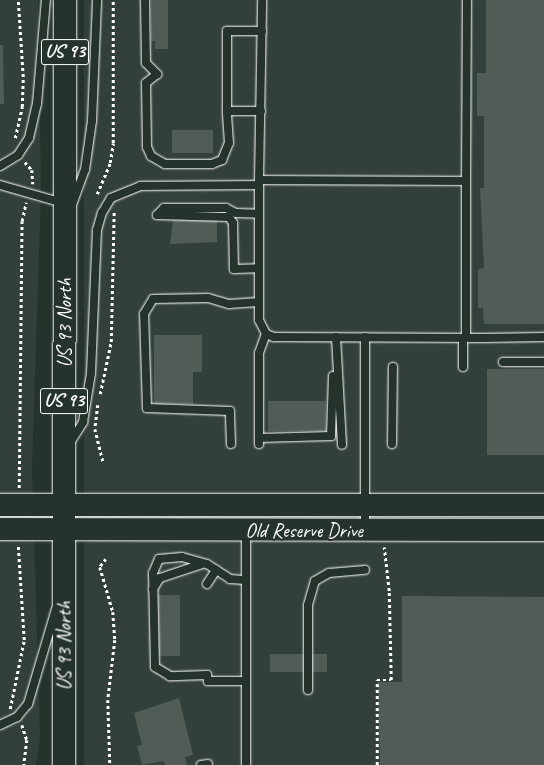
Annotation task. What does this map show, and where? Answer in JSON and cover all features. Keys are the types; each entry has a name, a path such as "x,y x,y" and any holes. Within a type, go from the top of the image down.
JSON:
{"main road":[{"name":"US 93 North","path":"64,765 65,0"},
{"name":"Old Reserve Drive","path":"8,505 544,505"},
{"name":"Old Reserve Drive","path":"8,530 544,530"}],"lane":[{"path":"0,166 18,155 29,138 37,104 46,0"},
{"path":"64,226 85,170 92,121 97,0"},
{"path":"145,0 146,63 157,74 146,83 147,147 151,156 165,164 212,164 222,160 229,144 227,111 227,31 262,31"},
{"path":"262,0 259,183 259,320 266,334 259,353 259,441 331,436 333,376"},
{"path":"463,367 467,0"},
{"path":"227,111 261,111"},
{"path":"64,454 83,422 91,373 97,230 102,213 111,198 140,186 466,181"},
{"path":"0,186 30,193 64,204"},
{"path":"259,214 236,213 226,208 164,208 157,215 229,217 233,223 234,269 259,268"},
{"path":"231,444 230,412 147,408 144,314 153,299 208,298 229,304 259,302"},
{"path":"266,334 336,337 544,337"},
{"path":"336,337 342,445"},
{"path":"365,337 363,505 365,530"},
{"path":"503,362 544,362"},
{"path":"392,444 393,366"},
{"path":"246,530 246,765"},
{"path":"246,580 230,579 208,564 182,557 159,559 154,565 153,594 155,667 170,676 208,675 208,681 246,681"},
{"path":"153,594 154,583 160,578 182,568 208,564"},
{"path":"207,584 216,570"},
{"path":"308,690 308,605 315,581 329,573 365,570"},
{"path":"0,726 17,717 28,704 64,581"}],"path":[{"path":"8,505 22,221 30,193 32,170 18,155 12,145 22,107 18,0"},
{"path":"97,194 110,163 113,144 113,0"},
{"path":"103,462 95,429 111,342 116,213 111,208"},
{"path":"8,530 24,640 9,707 26,730 24,765"},
{"path":"377,765 377,680 391,680 389,591 384,544"},
{"path":"106,559 100,567 113,612 115,640 108,700 110,765"}],"shaded area":[{"path":"0,0 38,0 41,192 32,466 40,738 36,765 0,765"},
{"path":"84,0 544,0 544,765 84,765"}],"building":[{"path":"151,0 168,0 168,49 155,49 155,41 151,41"},
{"path":"486,0 544,0 544,324 484,324 483,308 478,308 478,269 484,268 480,188 484,188 484,116 477,116 477,73 486,73"},
{"path":"0,45 3,45 4,104 0,104"},
{"path":"172,130 213,130 213,153 172,153"},
{"path":"173,220 217,220 217,242 170,244"},
{"path":"154,335 202,335 202,372 193,372 193,404 154,404"},
{"path":"487,369 544,369 544,455 487,455"},
{"path":"268,401 326,401 326,431 268,431"},
{"path":"156,595 180,595 180,656 156,656"},
{"path":"402,596 544,597 544,765 380,765 378,682 402,682"},
{"path":"270,654 327,654 327,672 270,672"},
{"path":"179,698 193,755 185,757 187,765 165,765 164,761 142,765 137,746 142,745 134,713"}]}
